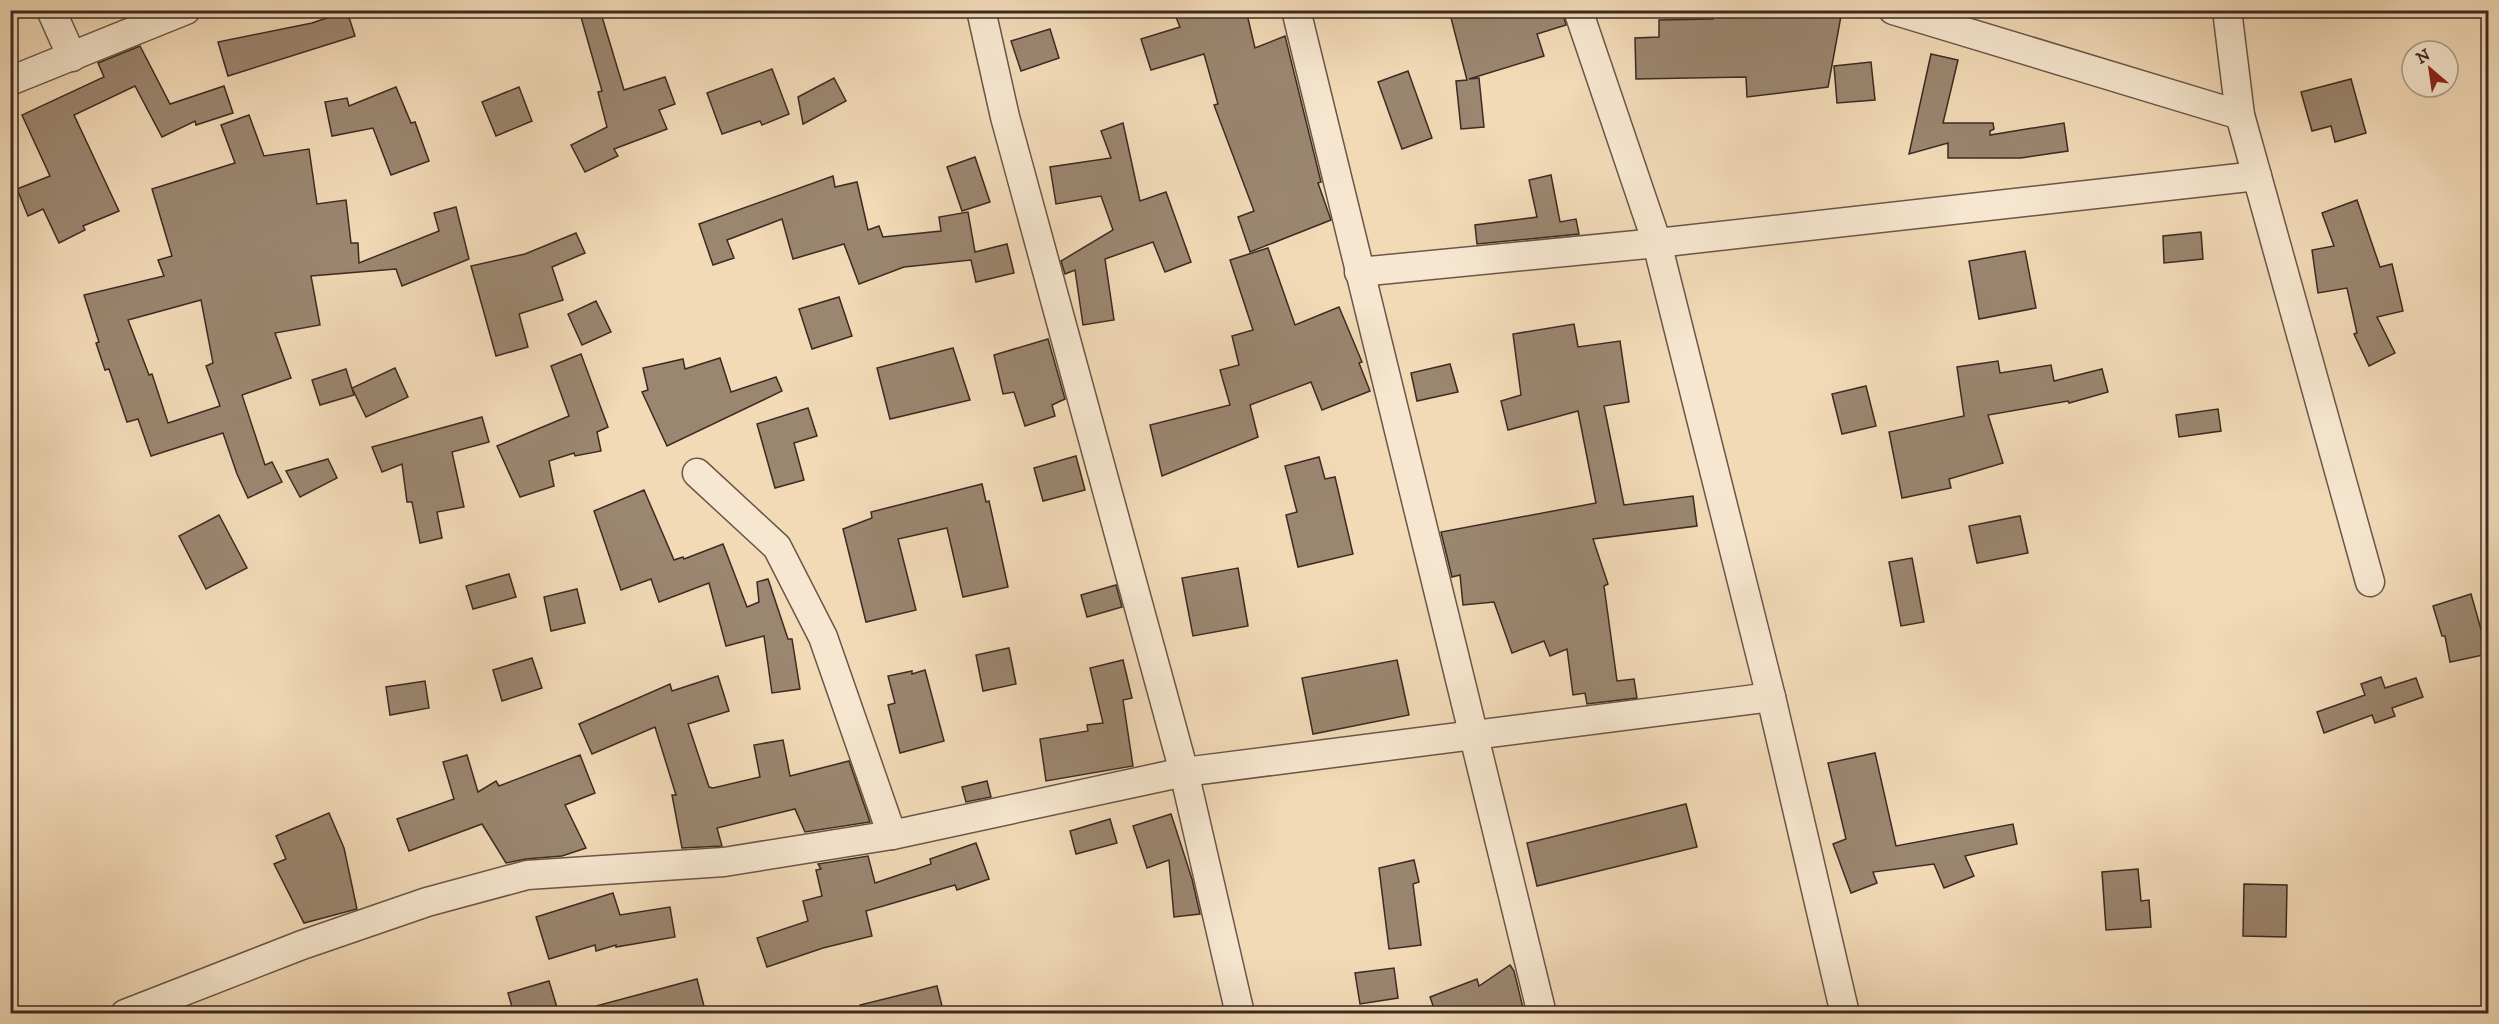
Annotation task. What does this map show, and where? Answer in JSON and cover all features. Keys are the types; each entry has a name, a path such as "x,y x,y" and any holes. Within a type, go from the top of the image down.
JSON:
{"street":[{"path":"51,10 72,57"},
{"path":"10,81 186,10"},
{"path":"981,10 1005,117 1184,772 1240,1014"},
{"path":"1296,10 1542,1014"},
{"path":"1578,10 1657,243 1771,697 1845,1014"},
{"path":"1893,10 2240,115"},
{"path":"2227,10 2240,115 2370,582"},
{"path":"1359,272 1657,243 2257,176"},
{"path":"697,473 777,547 823,636 892,835"},
{"path":"124,1014 303,945 416,906 527,875 724,862 892,835 1184,772 1771,697"}],"building":[{"path":"579,10 600,10 624,90 665,77 675,104 659,110 667,129 614,149 618,156 585,172 571,145 607,127 598,92 602,91"},
{"path":"1173,10 1246,10 1255,48 1285,36 1321,182 1318,183 1331,220 1250,252 1238,217 1254,211 1214,105 1218,104 1204,54 1151,70 1141,39 1180,27"},
{"path":"1449,10 1562,10 1566,25 1537,34 1544,56 1469,79 1479,78 1484,127 1461,129 1456,81 1467,80"},
{"path":"1713,10 1810,10 1841,16 1828,87 1747,97 1746,77 1636,79 1635,38 1659,37 1659,20 1713,19"},
{"path":"347,11 355,36 228,76 218,42 312,23"},
{"path":"1050,29 1059,58 1021,71 1011,41"},
{"path":"140,46 170,104 224,86 233,113 196,125 195,121 162,137 135,86 74,115 119,211 83,226 85,230 59,243 43,209 28,216 17,189 50,176 22,115 104,77 98,63"},
{"path":"1931,54 1958,60 1943,123 1993,123 1994,129 1990,131 1990,135 2064,123 2068,151 2021,158 1948,158 1948,143 1909,154"},
{"path":"1871,62 1875,100 1837,103 1834,66"},
{"path":"772,69 789,114 762,125 760,121 722,134 707,93"},
{"path":"1408,71 1432,138 1402,149 1378,82"},
{"path":"834,78 846,101 803,124 798,97"},
{"path":"2351,79 2366,133 2335,142 2331,126 2312,131 2301,92"},
{"path":"396,87 411,123 415,122 429,161 391,175 373,128 332,136 325,102 347,98 349,106"},
{"path":"519,87 532,121 496,136 482,102"},
{"path":"249,115 264,156 309,149 317,204 346,200 351,243 358,243 359,263 439,231 434,213 456,207 469,259 402,286 396,269 311,276 320,325 275,333 291,378 242,395 265,465 272,462 282,482 248,498 223,433 151,456 138,419 127,422 109,369 105,370 84,295 164,276 158,260 172,256 152,189 235,163 221,125","holes":["201,300 213,363 206,366 220,406 168,423 152,374 149,375 128,320"]},
{"path":"1123,123 1140,201 1166,192 1191,262 1165,272 1153,242 1105,259 1114,320 1083,325 1075,270 1065,274 1061,261 1113,230 1101,196 1056,204 1050,167 1111,158 1101,131"},
{"path":"975,157 990,202 962,211 947,167"},
{"path":"1551,175 1560,222 1576,219 1579,234 1477,244 1475,225 1537,217 1529,180"},
{"path":"833,176 835,187 857,182 868,230 879,226 883,237 941,231 939,217 968,212 975,252 1007,244 1014,273 976,282 971,260 904,267 859,284 844,244 793,259 782,219 727,240 734,258 713,265 699,224"},
{"path":"2357,200 2380,267 2392,264 2403,311 2377,317 2395,353 2369,366 2354,334 2357,333 2347,288 2318,293 2312,250 2334,246 2322,213"},
{"path":"2201,232 2203,259 2164,263 2163,236"},
{"path":"576,233 585,253 552,267 563,300 519,314 528,347 496,356 471,266 525,254"},
{"path":"1268,248 1295,325 1339,307 1362,362 1359,363 1370,391 1322,410 1311,382 1250,405 1258,437 1162,476 1150,425 1230,405 1220,370 1239,365 1232,336 1253,330 1230,260"},
{"path":"2025,251 2036,308 1979,319 1969,261"},
{"path":"839,297 852,336 812,349 799,309"},
{"path":"596,301 611,332 582,345 568,314"},
{"path":"1574,324 1578,347 1620,341 1629,402 1604,406 1624,505 1693,496 1697,526 1593,539 1608,584 1604,586 1617,681 1634,679 1637,698 1587,704 1585,693 1573,695 1567,649 1550,656 1544,641 1512,653 1494,602 1463,605 1460,575 1452,577 1441,532 1596,503 1578,411 1508,430 1501,401 1521,395 1513,334"},
{"path":"1048,339 1065,399 1052,405 1055,416 1025,426 1014,392 1003,394 994,355"},
{"path":"953,348 970,400 890,419 877,368"},
{"path":"581,354 608,427 597,432 601,451 575,456 574,453 549,461 554,486 520,497 497,446 569,416 551,366"},
{"path":"720,358 731,392 776,377 782,391 667,446 642,392 648,390 643,368 683,359 685,369"},
{"path":"1998,361 2000,373 2051,365 2054,381 2102,369 2108,392 2069,403 2068,401 1988,415 2003,463 1949,479 1951,488 1902,498 1889,432 1964,416 1957,367"},
{"path":"1450,364 1458,392 1417,401 1411,373"},
{"path":"395,368 408,397 366,417 352,388"},
{"path":"346,369 354,395 320,405 312,380"},
{"path":"1866,386 1876,426 1842,434 1832,394"},
{"path":"808,408 817,436 794,443 804,480 775,488 757,424"},
{"path":"2218,409 2221,431 2179,437 2176,415"},
{"path":"482,417 489,442 452,452 464,507 437,512 442,538 420,543 412,502 407,502 402,464 382,472 372,447"},
{"path":"1076,456 1085,490 1043,501 1034,468"},
{"path":"1319,457 1325,479 1335,477 1353,554 1298,567 1286,515 1297,512 1285,466"},
{"path":"328,459 337,478 300,497 286,471"},
{"path":"982,484 986,502 989,501 1008,587 963,597 947,528 898,539 916,610 866,622 843,529 872,518 871,512"},
{"path":"644,490 674,560 683,557 684,559 723,544 747,607 759,602 757,582 768,579 788,639 792,639 800,689 772,693 764,636 726,646 709,583 659,602 651,579 621,590 594,511"},
{"path":"219,515 247,568 206,589 179,536"},
{"path":"2020,516 2028,553 1977,563 1969,526"},
{"path":"1912,558 1924,622 1901,626 1889,562"},
{"path":"1238,568 1248,626 1193,636 1182,578"},
{"path":"509,574 516,597 473,609 466,586"},
{"path":"1116,585 1122,607 1087,617 1081,595"},
{"path":"577,589 585,623 551,631 544,597"},
{"path":"2471,594 2488,654 2450,662 2445,636 2442,636 2433,606"},
{"path":"1009,648 1016,684 983,691 976,655"},
{"path":"532,658 542,688 502,701 493,670"},
{"path":"1123,660 1132,698 1123,700 1133,766 1046,781 1040,739 1088,731 1087,725 1103,723 1090,668"},
{"path":"1397,660 1409,715 1313,734 1302,678"},
{"path":"925,670 944,741 900,753 888,705 895,703 888,676 912,671 912,674"},
{"path":"718,676 729,711 688,724 709,787 760,777 754,745 783,740 790,776 849,761 870,822 805,832 795,809 717,828 722,846 682,848 672,795 676,795 655,727 592,754 579,724 670,684 672,691"},
{"path":"2381,677 2385,688 2416,678 2423,697 2392,708 2395,716 2375,723 2372,715 2324,733 2317,712 2365,695 2361,684"},
{"path":"425,681 429,708 390,715 386,687"},
{"path":"1875,753 1896,846 2013,824 2017,844 1965,856 1974,876 1944,888 1934,864 1873,872 1877,883 1851,893 1833,844 1846,839 1828,763"},
{"path":"467,755 478,792 496,781 499,786 580,755 595,793 565,805 586,848 562,856 506,863 482,824 409,851 397,819 454,799 443,762"},
{"path":"987,781 991,797 966,802 962,787"},
{"path":"1686,804 1697,847 1537,886 1527,843"},
{"path":"329,813 344,848 357,909 304,923 274,864 286,859 276,836"},
{"path":"1171,814 1192,879 1200,914 1174,917 1169,860 1147,868 1133,826"},
{"path":"1110,819 1117,843 1076,854 1070,831"},
{"path":"976,843 989,879 957,890 955,885 866,911 872,936 823,948 767,967 757,938 808,921 803,901 822,896 816,870 821,869 818,864 868,856 875,883 931,864 930,859"},
{"path":"1414,860 1419,882 1413,884 1421,945 1389,949 1379,868"},
{"path":"2138,869 2141,901 2149,900 2151,927 2106,930 2102,872"},
{"path":"2244,884 2287,885 2286,937 2243,936"},
{"path":"613,893 620,915 670,907 675,937 616,947 616,945 596,951 595,945 549,959 536,917"},
{"path":"1510,965 1514,971 1524,1012 1522,1014 1436,1014 1430,997 1477,979 1479,986"},
{"path":"1394,968 1398,998 1360,1004 1355,973"},
{"path":"697,979 706,1014 597,1014 596,1006"},
{"path":"549,981 559,1014 514,1014 508,993"},
{"path":"937,986 944,1014 861,1014 860,1005"}]}
